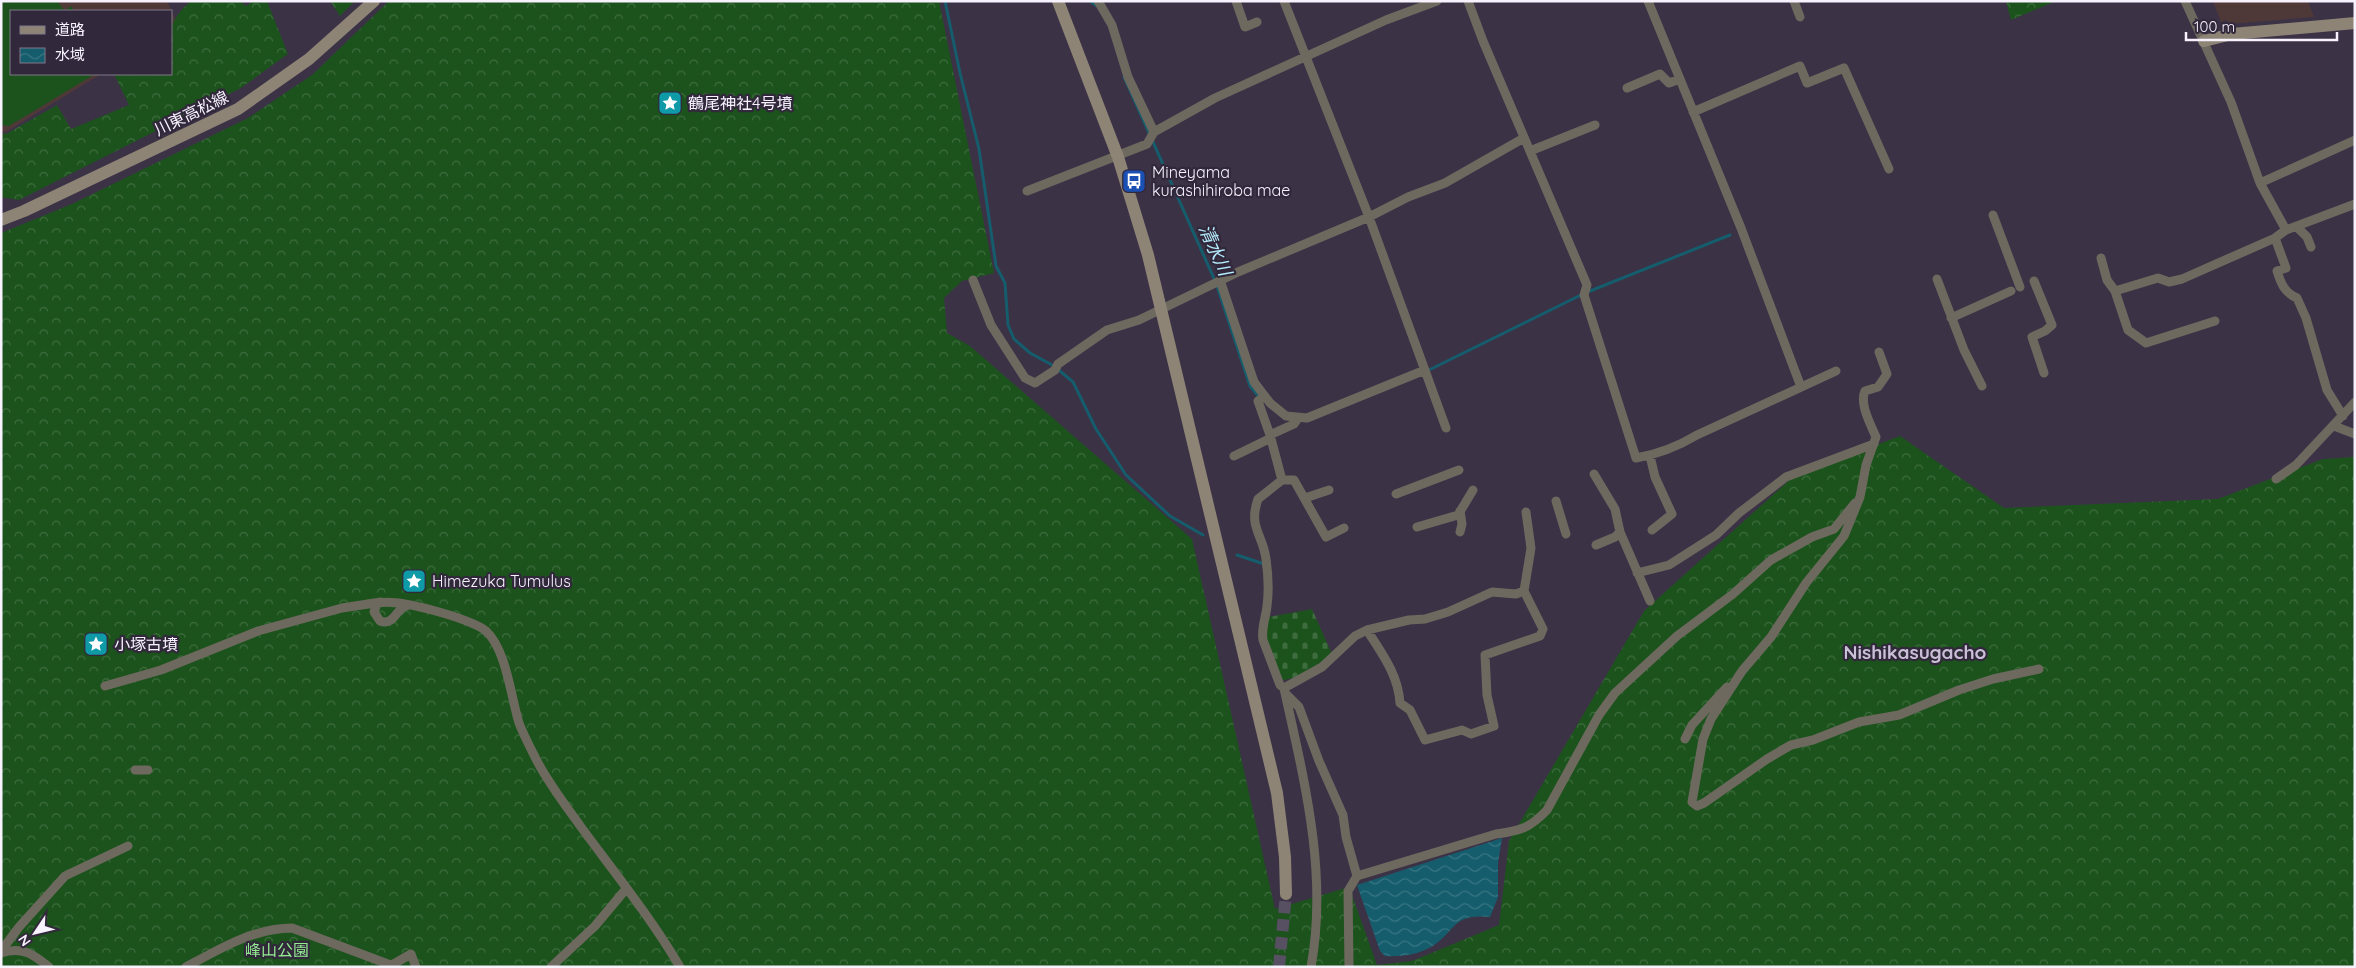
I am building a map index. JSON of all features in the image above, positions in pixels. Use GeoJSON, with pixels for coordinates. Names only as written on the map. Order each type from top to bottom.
{"type":"FeatureCollection","features":[{"type":"Feature","properties":{"kind":"street","name":"川東高松線"},"geometry":{"type":"LineString","coordinates":[[1,220],[24,212],[238,109],[309,59],[374,1]]}},
{"type":"Feature","properties":{"kind":"street"},"geometry":{"type":"LineString","coordinates":[[1058,1],[1118,157],[1162,309],[1277,793],[1285,857],[1286,894]]}},
{"type":"Feature","properties":{"kind":"street"},"geometry":{"type":"LineString","coordinates":[[1098,1],[1108,15],[1128,77],[1153,132]]}},
{"type":"Feature","properties":{"kind":"street"},"geometry":{"type":"LineString","coordinates":[[1236,1],[1245,27],[1257,22]]}},
{"type":"Feature","properties":{"kind":"street"},"geometry":{"type":"LineString","coordinates":[[1284,1],[1369,217],[1446,428]]}},
{"type":"Feature","properties":{"kind":"street"},"geometry":{"type":"LineString","coordinates":[[1027,191],[1118,157],[1147,144],[1153,132],[1215,98],[1305,55],[1324,49],[1386,20],[1436,1]]}},
{"type":"Feature","properties":{"kind":"street"},"geometry":{"type":"LineString","coordinates":[[1468,1],[1587,285],[1584,295],[1636,458],[1650,456],[1677,446],[1836,371]]}},
{"type":"Feature","properties":{"kind":"street"},"geometry":{"type":"LineString","coordinates":[[1648,1],[1741,228],[1801,387]]}},
{"type":"Feature","properties":{"kind":"street"},"geometry":{"type":"LineString","coordinates":[[1794,1],[1800,17]]}},
{"type":"Feature","properties":{"kind":"street"},"geometry":{"type":"LineString","coordinates":[[2185,1],[2231,102],[2260,183],[2286,230]]}},
{"type":"Feature","properties":{"kind":"street"},"geometry":{"type":"LineString","coordinates":[[2204,41],[2232,34],[2353,23]]}},
{"type":"Feature","properties":{"kind":"street"},"geometry":{"type":"LineString","coordinates":[[1693,112],[1800,66],[1807,83],[1844,68],[1889,169]]}},
{"type":"Feature","properties":{"kind":"street"},"geometry":{"type":"LineString","coordinates":[[1627,88],[1660,74],[1669,83],[1680,79]]}},
{"type":"Feature","properties":{"kind":"street"},"geometry":{"type":"LineString","coordinates":[[1530,151],[1595,125]]}},
{"type":"Feature","properties":{"kind":"street"},"geometry":{"type":"LineString","coordinates":[[973,280],[990,325],[1025,378],[1035,383],[1054,370],[1058,364],[1107,330],[1130,324],[1220,280],[1369,217],[1408,197],[1445,183],[1524,138]]}},
{"type":"Feature","properties":{"kind":"street"},"geometry":{"type":"LineString","coordinates":[[2260,183],[2355,140]]}},
{"type":"Feature","properties":{"kind":"street"},"geometry":{"type":"LineString","coordinates":[[2115,291],[2158,278],[2169,282],[2182,279],[2275,238],[2286,230],[2355,204]]}},
{"type":"Feature","properties":{"kind":"street"},"geometry":{"type":"LineString","coordinates":[[1951,318],[2015,289],[2006,235],[1993,215]]}},
{"type":"Feature","properties":{"kind":"street"},"geometry":{"type":"LineString","coordinates":[[2297,227],[2307,237],[2311,247]]}},
{"type":"Feature","properties":{"kind":"street"},"geometry":{"type":"LineString","coordinates":[[2275,238],[2286,268],[2277,271],[2280,281],[2288,294],[2297,298],[2306,318],[2327,390],[2343,416]]}},
{"type":"Feature","properties":{"kind":"street"},"geometry":{"type":"LineString","coordinates":[[2100,258],[2107,280],[2115,291],[2128,330],[2146,343],[2215,321]]}},
{"type":"Feature","properties":{"kind":"street"},"geometry":{"type":"LineString","coordinates":[[1937,279],[1951,318],[1982,386]]}},
{"type":"Feature","properties":{"kind":"street"},"geometry":{"type":"LineString","coordinates":[[1220,280],[1261,399],[1282,480]]}},
{"type":"Feature","properties":{"kind":"street"},"geometry":{"type":"LineString","coordinates":[[2034,281],[2052,325],[2045,331],[2032,337],[2044,373]]}},
{"type":"Feature","properties":{"kind":"street"},"geometry":{"type":"LineString","coordinates":[[1686,739],[1692,724],[1741,673],[1771,637],[1806,583],[1844,536],[1860,497],[1866,465],[1876,437],[1868,417],[1863,396],[1865,391],[1878,386],[1887,374],[1879,352]]}},
{"type":"Feature","properties":{"kind":"street"},"geometry":{"type":"LineString","coordinates":[[1234,456],[1271,437],[1296,421],[1425,370]]}},
{"type":"Feature","properties":{"kind":"street"},"geometry":{"type":"LineString","coordinates":[[1261,399],[1278,412],[1296,421]]}},
{"type":"Feature","properties":{"kind":"street"},"geometry":{"type":"LineString","coordinates":[[2276,479],[2296,465],[2355,402]]}},
{"type":"Feature","properties":{"kind":"street"},"geometry":{"type":"LineString","coordinates":[[2334,426],[2355,434]]}},
{"type":"Feature","properties":{"kind":"street"},"geometry":{"type":"LineString","coordinates":[[1637,573],[1669,565],[1716,535],[1739,513],[1786,477],[1874,444]]}},
{"type":"Feature","properties":{"kind":"street"},"geometry":{"type":"LineString","coordinates":[[1650,456],[1655,477],[1672,514],[1652,530]]}},
{"type":"Feature","properties":{"kind":"street"},"geometry":{"type":"LineString","coordinates":[[1396,494],[1459,470]]}},
{"type":"Feature","properties":{"kind":"street"},"geometry":{"type":"LineString","coordinates":[[1594,474],[1615,509],[1620,532],[1650,601]]}},
{"type":"Feature","properties":{"kind":"street"},"geometry":{"type":"LineString","coordinates":[[1344,528],[1326,537],[1294,480],[1282,480],[1258,499],[1255,520],[1266,557],[1268,604],[1262,633],[1263,640],[1280,684],[1299,707],[1316,753],[1343,815],[1346,837],[1357,876]]}},
{"type":"Feature","properties":{"kind":"street"},"geometry":{"type":"LineString","coordinates":[[1304,498],[1329,490]]}},
{"type":"Feature","properties":{"kind":"street"},"geometry":{"type":"LineString","coordinates":[[1417,527],[1458,515],[1473,490]]}},
{"type":"Feature","properties":{"kind":"street"},"geometry":{"type":"LineString","coordinates":[[1349,967],[1348,891],[1357,876],[1496,834],[1519,831],[1535,823],[1547,810],[1598,715],[1615,693],[1677,636],[1733,594],[1771,560],[1812,537],[1834,529],[1860,497]]}},
{"type":"Feature","properties":{"kind":"street"},"geometry":{"type":"LineString","coordinates":[[1556,501],[1566,534]]}},
{"type":"Feature","properties":{"kind":"street"},"geometry":{"type":"LineString","coordinates":[[1460,511],[1462,524],[1460,532]]}},
{"type":"Feature","properties":{"kind":"street"},"geometry":{"type":"LineString","coordinates":[[1367,630],[1388,664],[1399,687],[1400,703],[1410,710],[1424,740],[1462,730],[1470,734],[1494,726],[1488,695],[1486,655],[1540,636],[1543,629],[1524,592],[1531,548],[1526,512]]}},
{"type":"Feature","properties":{"kind":"street"},"geometry":{"type":"LineString","coordinates":[[1596,545],[1615,537],[1620,532]]}},
{"type":"Feature","properties":{"kind":"street"},"geometry":{"type":"LineString","coordinates":[[1284,691],[1322,667],[1355,636],[1367,630],[1409,620],[1425,619],[1448,612],[1492,592],[1516,594],[1524,592]]}},
{"type":"Feature","properties":{"kind":"street"},"geometry":{"type":"LineString","coordinates":[[381,602],[377,604],[374,612],[380,621],[386,623],[406,606]]}},
{"type":"Feature","properties":{"kind":"street"},"geometry":{"type":"LineString","coordinates":[[105,686],[161,670],[258,631],[342,608],[381,602],[439,612],[469,621],[486,631],[498,648],[520,724],[537,762],[569,810],[665,942],[680,967]]}},
{"type":"Feature","properties":{"kind":"street"},"geometry":{"type":"LineString","coordinates":[[1741,673],[1711,719],[1703,739],[1692,802],[1697,806],[1791,745],[1813,740],[1858,722],[1899,715],[1950,693],[1985,682],[2039,669]]}},
{"type":"Feature","properties":{"kind":"street"},"geometry":{"type":"LineString","coordinates":[[1284,691],[1316,855],[1318,909],[1311,967]]}},
{"type":"Feature","properties":{"kind":"street"},"geometry":{"type":"LineString","coordinates":[[135,770],[148,770]]}},
{"type":"Feature","properties":{"kind":"street"},"geometry":{"type":"LineString","coordinates":[[1,952],[19,927],[65,876],[128,846]]}},
{"type":"Feature","properties":{"kind":"street"},"geometry":{"type":"LineString","coordinates":[[550,967],[595,926],[626,889]]}},
{"type":"Feature","properties":{"kind":"street"},"geometry":{"type":"LineString","coordinates":[[186,967],[243,938],[274,929],[286,928],[292,928],[394,966],[411,954],[416,967]]}},
{"type":"Feature","properties":{"kind":"street"},"geometry":{"type":"LineString","coordinates":[[1,952],[12,949],[24,949],[49,967]]}},
{"type":"Feature","properties":{"kind":"shaded area"},"geometry":{"type":"Polygon","coordinates":[[[1,1],[167,1],[171,10],[10,10],[10,75],[99,75],[6,132],[1,131],[1,1]]]}},
{"type":"Feature","properties":{"kind":"shaded area"},"geometry":{"type":"Polygon","coordinates":[[[2213,1],[2308,1],[2314,17],[2229,24],[2227,20],[2221,22],[2213,1]]]}},
{"type":"Feature","properties":{"kind":"shaded area"},"geometry":{"type":"Polygon","coordinates":[[[172,12],[182,33],[172,40],[172,12]]]}},
{"type":"Feature","properties":{"kind":"green space"},"geometry":{"type":"Polygon","coordinates":[[[1,1],[57,1],[64,10],[10,10],[10,75],[93,75],[9,126],[1,125],[1,1]]]}},
{"type":"Feature","properties":{"kind":"green space"},"geometry":{"type":"Polygon","coordinates":[[[191,1],[240,1],[246,6],[253,1],[267,1],[288,54],[241,88],[19,200],[1,197],[1,133],[6,134],[57,105],[71,129],[129,105],[114,75],[172,75],[172,26],[182,9],[191,1]]]}},
{"type":"Feature","properties":{"kind":"green space"},"geometry":{"type":"Polygon","coordinates":[[[330,1],[355,1],[340,16],[330,1]]]}},
{"type":"Feature","properties":{"kind":"green space","name":"峰山公園"},"geometry":{"type":"Polygon","coordinates":[[[389,1],[939,1],[994,273],[962,281],[944,298],[947,333],[970,346],[1192,539],[1275,909],[1349,887],[1377,965],[1412,961],[1499,925],[1509,841],[1644,611],[1794,476],[1900,436],[2004,508],[2218,499],[2323,459],[2355,457],[2355,967],[1,967],[1,233],[72,204],[248,118],[312,75],[389,1]]]}},
{"type":"Feature","properties":{"kind":"green space"},"geometry":{"type":"Polygon","coordinates":[[[2006,1],[2056,1],[2011,20],[2006,1]]]}},
{"type":"Feature","properties":{"kind":"green space"},"geometry":{"type":"Polygon","coordinates":[[[1312,609],[1332,654],[1302,674],[1282,680],[1265,635],[1268,617],[1312,609]]]}},
{"type":"Feature","properties":{"kind":"water"},"geometry":{"type":"Polygon","coordinates":[[[1502,838],[1498,863],[1498,897],[1490,917],[1468,918],[1461,921],[1439,941],[1420,952],[1408,955],[1385,956],[1380,951],[1357,885],[1502,838]]]}},
{"type":"Feature","properties":{"kind":"waterway"},"geometry":{"type":"LineString","coordinates":[[945,1],[960,73],[979,149],[996,266],[1005,283],[1008,325],[1014,339],[1030,353],[1054,366],[1073,382],[1096,429],[1126,475],[1170,516],[1203,535]]}},
{"type":"Feature","properties":{"kind":"waterway","name":"清水川"},"geometry":{"type":"LineString","coordinates":[[1090,1],[1097,6]]}},
{"type":"Feature","properties":{"kind":"waterway","name":"清水川"},"geometry":{"type":"LineString","coordinates":[[1124,77],[1216,283],[1250,386],[1259,397]]}},
{"type":"Feature","properties":{"kind":"waterway"},"geometry":{"type":"LineString","coordinates":[[1427,371],[1585,293],[1730,235]]}},
{"type":"Feature","properties":{"kind":"waterway"},"geometry":{"type":"LineString","coordinates":[[1237,555],[1264,564]]}},
{"type":"Feature","properties":{"kind":"tunnel"},"geometry":{"type":"LineString","coordinates":[[1279,967],[1286,894]]}},
{"type":"Feature","properties":{"kind":"place","name":"鶴尾神社4号墳"},"geometry":{"type":"Point","coordinates":[670,103]}},
{"type":"Feature","properties":{"kind":"place","name":"Mineyama kurashihiroba mae"},"geometry":{"type":"Point","coordinates":[1134,181]}},
{"type":"Feature","properties":{"kind":"place","name":"Himezuka Tumulus"},"geometry":{"type":"Point","coordinates":[414,581]}},
{"type":"Feature","properties":{"kind":"place","name":"小塚古墳"},"geometry":{"type":"Point","coordinates":[96,644]}},
{"type":"Feature","properties":{"kind":"district","name":"Nishikasugacho"},"geometry":{"type":"Point","coordinates":[1915,652]}}]}
